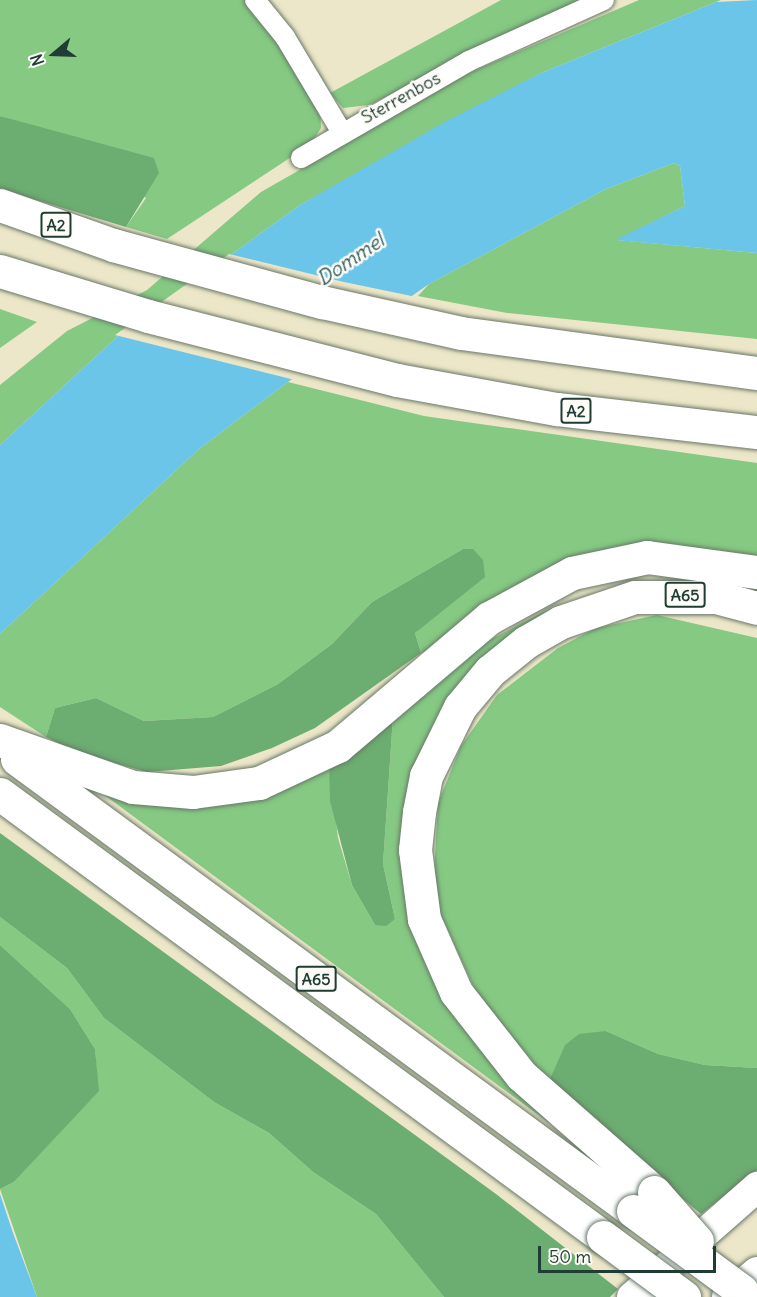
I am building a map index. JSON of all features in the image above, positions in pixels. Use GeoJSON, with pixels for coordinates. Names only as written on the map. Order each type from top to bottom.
{"type":"FeatureCollection","features":[{"type":"Feature","properties":{"kind":"highway","name":"A2"},"geometry":{"type":"LineString","coordinates":[[0,205],[113,245],[460,333],[757,373]]}},
{"type":"Feature","properties":{"kind":"highway","name":"A2"},"geometry":{"type":"LineString","coordinates":[[0,271],[54,289],[397,380],[557,409],[757,432]]}},
{"type":"Feature","properties":{"kind":"highway","name":"A65"},"geometry":{"type":"LineString","coordinates":[[0,740],[133,787],[193,792],[259,783],[338,746],[489,618],[572,573],[646,557],[757,572]]}},
{"type":"Feature","properties":{"kind":"highway","name":"A65"},"geometry":{"type":"LineString","coordinates":[[744,1289],[643,1202],[521,1075],[456,992],[424,919],[415,850],[426,776],[460,707],[490,671],[526,642],[561,622],[634,597],[716,597],[757,608]]}},
{"type":"Feature","properties":{"kind":"highway","name":"A65"},"geometry":{"type":"LineString","coordinates":[[0,747],[643,1202]]}},
{"type":"Feature","properties":{"kind":"highway","name":"A65"},"geometry":{"type":"LineString","coordinates":[[0,794],[684,1297]]}},
{"type":"Feature","properties":{"kind":"main road"},"geometry":{"type":"LineString","coordinates":[[632,1297],[757,1187]]}},
{"type":"Feature","properties":{"kind":"street","name":"Sterrenbos"},"geometry":{"type":"LineString","coordinates":[[255,0],[285,37],[341,131],[470,61],[604,0]]}},
{"type":"Feature","properties":{"kind":"street"},"geometry":{"type":"LineString","coordinates":[[301,158],[341,131]]}},
{"type":"Feature","properties":{"kind":"green space"},"geometry":{"type":"Polygon","coordinates":[[[0,0],[246,0],[282,40],[320,106],[321,128],[311,144],[167,239],[126,227],[146,198],[28,125],[0,116],[0,0]]]}},
{"type":"Feature","properties":{"kind":"green space"},"geometry":{"type":"Polygon","coordinates":[[[501,0],[579,0],[369,105],[343,108],[330,93],[501,0]]]}},
{"type":"Feature","properties":{"kind":"green space"},"geometry":{"type":"Polygon","coordinates":[[[639,0],[721,0],[541,73],[300,205],[118,336],[0,445],[0,385],[67,331],[147,290],[261,192],[471,72],[639,0]]]}},
{"type":"Feature","properties":{"kind":"green space"},"geometry":{"type":"Polygon","coordinates":[[[0,116],[154,158],[159,173],[126,227],[0,189],[0,116]]]}},
{"type":"Feature","properties":{"kind":"green space"},"geometry":{"type":"Polygon","coordinates":[[[674,163],[680,166],[685,206],[617,240],[757,253],[757,339],[507,313],[418,296],[429,284],[606,189],[674,163]]]}},
{"type":"Feature","properties":{"kind":"green space"},"geometry":{"type":"Polygon","coordinates":[[[0,309],[37,322],[0,348],[0,309]]]}},
{"type":"Feature","properties":{"kind":"green space"},"geometry":{"type":"Polygon","coordinates":[[[288,382],[424,416],[757,463],[757,560],[661,549],[421,653],[415,633],[428,621],[463,549],[372,602],[332,644],[278,684],[213,717],[144,721],[96,698],[55,708],[46,737],[0,707],[0,634],[199,449],[288,382]]]}},
{"type":"Feature","properties":{"kind":"green space"},"geometry":{"type":"Polygon","coordinates":[[[463,549],[473,549],[483,560],[485,577],[415,633],[421,653],[315,728],[272,748],[221,766],[147,772],[78,753],[46,737],[55,708],[96,698],[144,721],[213,717],[278,684],[332,644],[372,602],[463,549]]]}},
{"type":"Feature","properties":{"kind":"green space"},"geometry":{"type":"Polygon","coordinates":[[[547,610],[449,703],[408,889],[552,1117],[548,1122],[103,794],[329,761],[338,838],[352,885],[375,925],[395,919],[383,864],[393,717],[484,643],[547,610]]]}},
{"type":"Feature","properties":{"kind":"green space"},"geometry":{"type":"Polygon","coordinates":[[[657,615],[757,638],[757,1068],[705,1065],[658,1054],[606,1031],[547,1086],[476,992],[440,913],[434,874],[438,803],[461,746],[497,695],[558,648],[596,628],[657,615]]]}},
{"type":"Feature","properties":{"kind":"green space"},"geometry":{"type":"Polygon","coordinates":[[[393,717],[383,864],[395,919],[386,926],[375,925],[352,885],[330,801],[329,761],[393,717]]]}},
{"type":"Feature","properties":{"kind":"green space"},"geometry":{"type":"Polygon","coordinates":[[[0,833],[496,1194],[618,1289],[610,1297],[444,1297],[376,1214],[313,1172],[269,1133],[214,1102],[104,1018],[67,968],[0,917],[0,833]]]}},
{"type":"Feature","properties":{"kind":"green space"},"geometry":{"type":"Polygon","coordinates":[[[0,917],[67,968],[104,1018],[214,1102],[269,1133],[313,1172],[376,1214],[444,1297],[37,1297],[0,1189],[14,1182],[98,1091],[95,1049],[70,1009],[0,945],[0,917]]]}},
{"type":"Feature","properties":{"kind":"green space"},"geometry":{"type":"Polygon","coordinates":[[[0,945],[70,1009],[95,1049],[99,1091],[14,1182],[0,1189],[0,945]]]}},
{"type":"Feature","properties":{"kind":"green space"},"geometry":{"type":"Polygon","coordinates":[[[606,1031],[658,1054],[705,1065],[757,1068],[757,1170],[701,1214],[547,1086],[565,1045],[579,1034],[606,1031]]]}},
{"type":"Feature","properties":{"kind":"water","name":"Dommel"},"geometry":{"type":"Polygon","coordinates":[[[757,0],[757,253],[615,240],[685,206],[680,166],[674,163],[606,189],[429,284],[288,382],[199,449],[0,634],[0,445],[118,336],[300,205],[443,123],[541,73],[716,2],[757,0]]]}},
{"type":"Feature","properties":{"kind":"water"},"geometry":{"type":"Polygon","coordinates":[[[0,1194],[13,1233],[37,1297],[0,1297],[0,1194]]]}},
{"type":"Feature","properties":{"kind":"pier"},"geometry":{"type":"Polygon","coordinates":[[[229,254],[421,298],[295,380],[115,335],[229,254]]]}}]}
